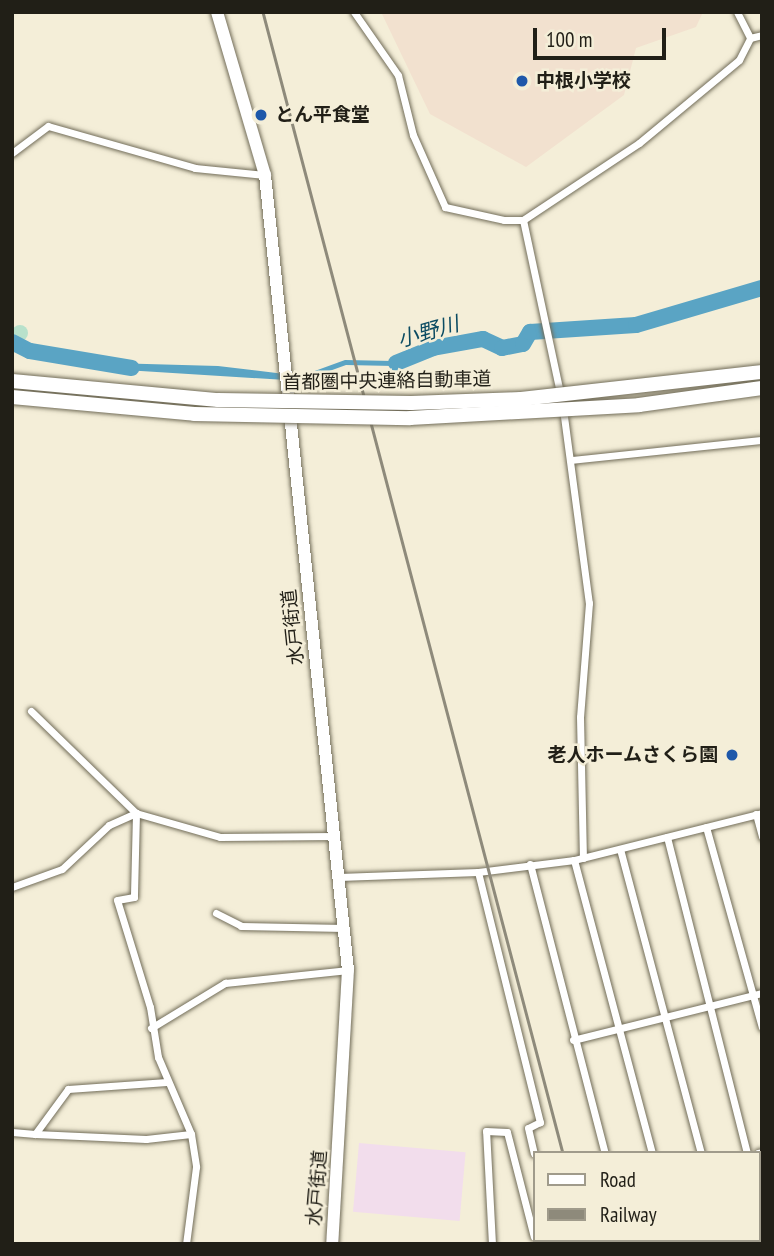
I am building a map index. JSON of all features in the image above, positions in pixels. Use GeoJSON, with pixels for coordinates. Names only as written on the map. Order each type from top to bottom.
{"type":"FeatureCollection","features":[{"type":"Feature","properties":{"kind":"highway","name":"水戸街道"},"geometry":{"type":"LineString","coordinates":[[217,12],[265,176],[348,970],[332,1244]]}},
{"type":"Feature","properties":{"kind":"highway","name":"首都圏中央連絡自動車道"},"geometry":{"type":"LineString","coordinates":[[12,381],[178,398],[411,402],[521,399],[762,372]]}},
{"type":"Feature","properties":{"kind":"highway","name":"首都圏中央連絡自動車道"},"geometry":{"type":"LineString","coordinates":[[12,397],[194,414],[410,418],[639,405],[762,388]]}},
{"type":"Feature","properties":{"kind":"street"},"geometry":{"type":"LineString","coordinates":[[354,12],[398,75],[413,135],[445,207],[523,220],[683,110],[739,60],[750,38],[762,35]]}},
{"type":"Feature","properties":{"kind":"street"},"geometry":{"type":"LineString","coordinates":[[737,12],[750,38]]}},
{"type":"Feature","properties":{"kind":"street"},"geometry":{"type":"LineString","coordinates":[[12,153],[48,126],[195,168],[265,176]]}},
{"type":"Feature","properties":{"kind":"street"},"geometry":{"type":"LineString","coordinates":[[523,220],[549,318],[589,603],[580,717],[579,859],[651,1151]]}},
{"type":"Feature","properties":{"kind":"street"},"geometry":{"type":"LineString","coordinates":[[571,460],[762,440]]}},
{"type":"Feature","properties":{"kind":"street"},"geometry":{"type":"LineString","coordinates":[[31,710],[136,813],[220,837],[335,836]]}},
{"type":"Feature","properties":{"kind":"street"},"geometry":{"type":"LineString","coordinates":[[12,887],[62,869],[109,825],[136,813]]}},
{"type":"Feature","properties":{"kind":"street"},"geometry":{"type":"LineString","coordinates":[[136,813],[134,897],[117,900],[167,1082],[191,1134],[196,1167],[186,1244]]}},
{"type":"Feature","properties":{"kind":"street"},"geometry":{"type":"LineString","coordinates":[[339,877],[478,873],[579,859],[759,813],[762,837]]}},
{"type":"Feature","properties":{"kind":"street"},"geometry":{"type":"LineString","coordinates":[[706,827],[758,994],[762,1027]]}},
{"type":"Feature","properties":{"kind":"street"},"geometry":{"type":"LineString","coordinates":[[667,837],[746,1151]]}},
{"type":"Feature","properties":{"kind":"street"},"geometry":{"type":"LineString","coordinates":[[620,849],[700,1151]]}},
{"type":"Feature","properties":{"kind":"street"},"geometry":{"type":"LineString","coordinates":[[530,864],[573,1040],[604,1151]]}},
{"type":"Feature","properties":{"kind":"street"},"geometry":{"type":"LineString","coordinates":[[478,873],[540,1122],[528,1128],[534,1151]]}},
{"type":"Feature","properties":{"kind":"street"},"geometry":{"type":"LineString","coordinates":[[216,913],[241,926],[344,928]]}},
{"type":"Feature","properties":{"kind":"street"},"geometry":{"type":"LineString","coordinates":[[152,1028],[225,983],[348,970]]}},
{"type":"Feature","properties":{"kind":"street"},"geometry":{"type":"LineString","coordinates":[[573,1040],[758,994]]}},
{"type":"Feature","properties":{"kind":"street"},"geometry":{"type":"LineString","coordinates":[[35,1134],[68,1089],[167,1082]]}},
{"type":"Feature","properties":{"kind":"street"},"geometry":{"type":"LineString","coordinates":[[492,1244],[486,1131],[507,1132],[532,1228]]}},
{"type":"Feature","properties":{"kind":"street"},"geometry":{"type":"LineString","coordinates":[[12,1132],[146,1139],[191,1134]]}},
{"type":"Feature","properties":{"kind":"shaded area","name":"中根小学校"},"geometry":{"type":"Polygon","coordinates":[[[381,12],[703,12],[696,27],[636,48],[624,95],[526,167],[430,114],[381,12]]]}},
{"type":"Feature","properties":{"kind":"shaded area"},"geometry":{"type":"Polygon","coordinates":[[[359,1143],[466,1152],[460,1221],[353,1212],[359,1143]]]}},
{"type":"Feature","properties":{"kind":"green space"},"geometry":{"type":"Polygon","coordinates":[[[17,325],[23,325],[28,333],[26,339],[17,341],[12,336],[12,330],[17,325]]]}},
{"type":"Feature","properties":{"kind":"water"},"geometry":{"type":"Polygon","coordinates":[[[414,353],[394,366],[346,365],[302,381],[109,369],[111,363],[218,366],[301,376],[345,360],[393,361],[414,353]]]}},
{"type":"Feature","properties":{"kind":"waterway","name":"小野川"},"geometry":{"type":"LineString","coordinates":[[396,363],[433,348],[483,339],[502,348],[523,344],[530,332],[636,325],[762,288]]}},
{"type":"Feature","properties":{"kind":"waterway","name":"小野川"},"geometry":{"type":"LineString","coordinates":[[12,342],[30,351],[132,368]]}},
{"type":"Feature","properties":{"kind":"railway"},"geometry":{"type":"LineString","coordinates":[[263,12],[562,1151]]}},
{"type":"Feature","properties":{"kind":"place","name":"中根小学校"},"geometry":{"type":"Point","coordinates":[522,81]}},
{"type":"Feature","properties":{"kind":"place","name":"とん平食堂"},"geometry":{"type":"Point","coordinates":[261,115]}},
{"type":"Feature","properties":{"kind":"place","name":"老人ホームさくら園"},"geometry":{"type":"Point","coordinates":[732,755]}}]}
